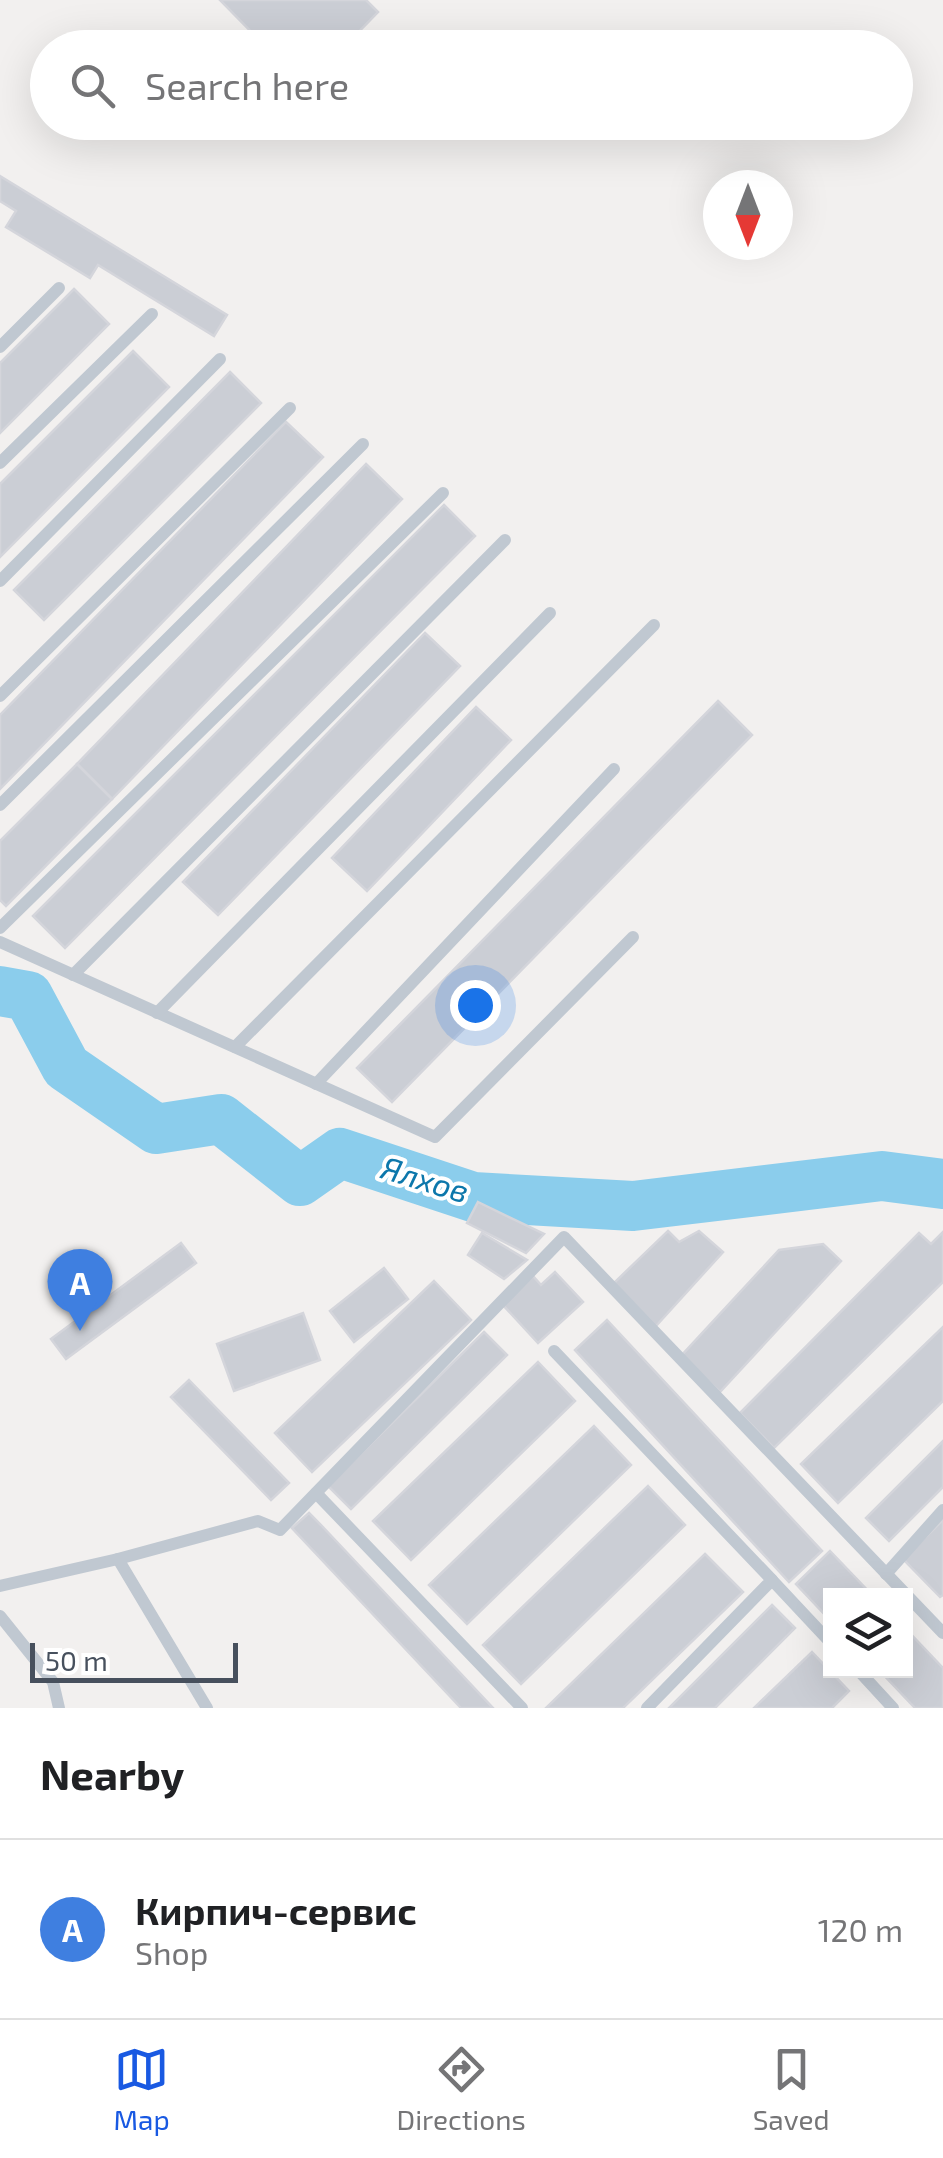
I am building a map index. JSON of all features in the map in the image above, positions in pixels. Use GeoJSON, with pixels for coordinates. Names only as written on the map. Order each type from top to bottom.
{"type":"FeatureCollection","features":[{"type":"Feature","properties":{"kind":"lane"},"geometry":{"type":"LineString","coordinates":[[0,347],[59,288]]}},
{"type":"Feature","properties":{"kind":"lane"},"geometry":{"type":"LineString","coordinates":[[0,463],[152,314]]}},
{"type":"Feature","properties":{"kind":"lane"},"geometry":{"type":"LineString","coordinates":[[0,581],[220,358]]}},
{"type":"Feature","properties":{"kind":"lane"},"geometry":{"type":"LineString","coordinates":[[0,696],[290,408]]}},
{"type":"Feature","properties":{"kind":"lane"},"geometry":{"type":"LineString","coordinates":[[0,805],[364,444]]}},
{"type":"Feature","properties":{"kind":"lane"},"geometry":{"type":"LineString","coordinates":[[0,928],[442,493]]}},
{"type":"Feature","properties":{"kind":"lane"},"geometry":{"type":"LineString","coordinates":[[73,975],[504,540]]}},
{"type":"Feature","properties":{"kind":"lane"},"geometry":{"type":"LineString","coordinates":[[157,1012],[550,612]]}},
{"type":"Feature","properties":{"kind":"lane"},"geometry":{"type":"LineString","coordinates":[[235,1047],[654,624]]}},
{"type":"Feature","properties":{"kind":"lane"},"geometry":{"type":"LineString","coordinates":[[316,1084],[614,769]]}},
{"type":"Feature","properties":{"kind":"lane"},"geometry":{"type":"LineString","coordinates":[[0,942],[435,1136],[633,937]]}},
{"type":"Feature","properties":{"kind":"lane"},"geometry":{"type":"LineString","coordinates":[[0,1586],[258,1521],[280,1530],[564,1237],[943,1634]]}},
{"type":"Feature","properties":{"kind":"lane"},"geometry":{"type":"LineString","coordinates":[[554,1351],[823,1635]]}},
{"type":"Feature","properties":{"kind":"lane"},"geometry":{"type":"LineString","coordinates":[[316,1493],[522,1708]]}},
{"type":"Feature","properties":{"kind":"lane"},"geometry":{"type":"LineString","coordinates":[[886,1574],[943,1510]]}},
{"type":"Feature","properties":{"kind":"lane"},"geometry":{"type":"LineString","coordinates":[[118,1559],[207,1708]]}},
{"type":"Feature","properties":{"kind":"lane"},"geometry":{"type":"LineString","coordinates":[[647,1708],[772,1580]]}},
{"type":"Feature","properties":{"kind":"lane"},"geometry":{"type":"LineString","coordinates":[[0,1616],[53,1682],[59,1708]]}},
{"type":"Feature","properties":{"kind":"lane"},"geometry":{"type":"LineString","coordinates":[[865,1678],[893,1708]]}},
{"type":"Feature","properties":{"kind":"building"},"geometry":{"type":"Polygon","coordinates":[[[220,0],[366,0],[378,12],[360,30],[249,30],[220,0]]]}},
{"type":"Feature","properties":{"kind":"building"},"geometry":{"type":"Polygon","coordinates":[[[0,176],[227,315],[214,336],[98,265],[90,278],[6,227],[16,211],[0,201],[0,176]]]}},
{"type":"Feature","properties":{"kind":"building"},"geometry":{"type":"Polygon","coordinates":[[[74,289],[109,324],[0,433],[0,363],[74,289]]]}},
{"type":"Feature","properties":{"kind":"building"},"geometry":{"type":"Polygon","coordinates":[[[133,351],[169,387],[0,557],[0,484],[133,351]]]}},
{"type":"Feature","properties":{"kind":"building"},"geometry":{"type":"Polygon","coordinates":[[[230,372],[261,403],[44,620],[14,590],[230,372]]]}},
{"type":"Feature","properties":{"kind":"building"},"geometry":{"type":"Polygon","coordinates":[[[286,422],[323,457],[0,789],[0,715],[286,422]]]}},
{"type":"Feature","properties":{"kind":"building"},"geometry":{"type":"Polygon","coordinates":[[[366,464],[402,499],[112,799],[77,764],[366,464]]]}},
{"type":"Feature","properties":{"kind":"building"},"geometry":{"type":"Polygon","coordinates":[[[444,505],[475,536],[65,948],[33,916],[444,505]]]}},
{"type":"Feature","properties":{"kind":"building"},"geometry":{"type":"Polygon","coordinates":[[[425,633],[460,666],[218,915],[183,882],[425,633]]]}},
{"type":"Feature","properties":{"kind":"building"},"geometry":{"type":"Polygon","coordinates":[[[718,701],[752,735],[392,1102],[357,1068],[718,701]]]}},
{"type":"Feature","properties":{"kind":"building"},"geometry":{"type":"Polygon","coordinates":[[[476,707],[511,740],[367,891],[332,858],[476,707]]]}},
{"type":"Feature","properties":{"kind":"building"},"geometry":{"type":"Polygon","coordinates":[[[77,764],[112,799],[6,906],[0,900],[0,841],[77,764]]]}},
{"type":"Feature","properties":{"kind":"building"},"geometry":{"type":"Polygon","coordinates":[[[478,1202],[544,1234],[526,1253],[467,1223],[478,1202]]]}},
{"type":"Feature","properties":{"kind":"building"},"geometry":{"type":"Polygon","coordinates":[[[668,1231],[679,1242],[699,1231],[723,1252],[656,1326],[614,1283],[668,1231]]]}},
{"type":"Feature","properties":{"kind":"building"},"geometry":{"type":"Polygon","coordinates":[[[943,1232],[943,1282],[774,1448],[740,1413],[919,1233],[931,1244],[943,1232]]]}},
{"type":"Feature","properties":{"kind":"building"},"geometry":{"type":"Polygon","coordinates":[[[482,1233],[527,1260],[504,1279],[468,1255],[482,1233]]]}},
{"type":"Feature","properties":{"kind":"building"},"geometry":{"type":"Polygon","coordinates":[[[181,1243],[196,1263],[66,1359],[51,1339],[181,1243]]]}},
{"type":"Feature","properties":{"kind":"building"},"geometry":{"type":"Polygon","coordinates":[[[823,1244],[841,1261],[720,1392],[681,1356],[779,1250],[823,1244]]]}},
{"type":"Feature","properties":{"kind":"building"},"geometry":{"type":"Polygon","coordinates":[[[384,1268],[408,1299],[354,1342],[330,1311],[384,1268]]]}},
{"type":"Feature","properties":{"kind":"building"},"geometry":{"type":"Polygon","coordinates":[[[555,1272],[583,1302],[538,1343],[502,1304],[533,1276],[541,1285],[555,1272]]]}},
{"type":"Feature","properties":{"kind":"building"},"geometry":{"type":"Polygon","coordinates":[[[434,1281],[471,1320],[312,1472],[275,1433],[434,1281]]]}},
{"type":"Feature","properties":{"kind":"building"},"geometry":{"type":"Polygon","coordinates":[[[303,1313],[320,1360],[234,1391],[217,1344],[303,1313]]]}},
{"type":"Feature","properties":{"kind":"building"},"geometry":{"type":"Polygon","coordinates":[[[607,1320],[822,1551],[789,1582],[575,1350],[607,1320]]]}},
{"type":"Feature","properties":{"kind":"building"},"geometry":{"type":"Polygon","coordinates":[[[943,1327],[943,1401],[838,1503],[801,1464],[943,1327]]]}},
{"type":"Feature","properties":{"kind":"building"},"geometry":{"type":"Polygon","coordinates":[[[484,1332],[507,1355],[351,1509],[328,1486],[484,1332]]]}},
{"type":"Feature","properties":{"kind":"building"},"geometry":{"type":"Polygon","coordinates":[[[538,1362],[575,1401],[411,1560],[373,1521],[538,1362]]]}},
{"type":"Feature","properties":{"kind":"building"},"geometry":{"type":"Polygon","coordinates":[[[189,1380],[289,1483],[271,1500],[171,1397],[189,1380]]]}},
{"type":"Feature","properties":{"kind":"building"},"geometry":{"type":"Polygon","coordinates":[[[594,1426],[631,1465],[467,1624],[429,1585],[594,1426]]]}},
{"type":"Feature","properties":{"kind":"building"},"geometry":{"type":"Polygon","coordinates":[[[943,1441],[943,1487],[889,1541],[866,1518],[943,1441]]]}},
{"type":"Feature","properties":{"kind":"building"},"geometry":{"type":"Polygon","coordinates":[[[648,1486],[685,1525],[521,1684],[483,1645],[648,1486]]]}},
{"type":"Feature","properties":{"kind":"building"},"geometry":{"type":"Polygon","coordinates":[[[309,1513],[493,1708],[461,1708],[292,1528],[309,1513]]]}},
{"type":"Feature","properties":{"kind":"building"},"geometry":{"type":"Polygon","coordinates":[[[943,1520],[943,1595],[940,1597],[903,1559],[943,1520]]]}},
{"type":"Feature","properties":{"kind":"building"},"geometry":{"type":"Polygon","coordinates":[[[830,1551],[865,1588],[823,1588],[823,1613],[796,1584],[830,1551]]]}},
{"type":"Feature","properties":{"kind":"building"},"geometry":{"type":"Polygon","coordinates":[[[705,1554],[743,1592],[623,1708],[546,1708],[705,1554]]]}},
{"type":"Feature","properties":{"kind":"building"},"geometry":{"type":"Polygon","coordinates":[[[772,1605],[795,1628],[715,1708],[669,1708],[772,1605]]]}},
{"type":"Feature","properties":{"kind":"building"},"geometry":{"type":"Polygon","coordinates":[[[913,1636],[943,1668],[943,1708],[915,1708],[887,1678],[913,1678],[913,1636]]]}},
{"type":"Feature","properties":{"kind":"building"},"geometry":{"type":"Polygon","coordinates":[[[812,1652],[823,1664],[823,1678],[837,1678],[849,1691],[832,1708],[754,1708],[812,1652]]]}},
{"type":"Feature","properties":{"kind":"waterway","name":"Ялхов"},"geometry":{"type":"LineString","coordinates":[[0,991],[28,996],[66,1067],[156,1129],[221,1119],[300,1181],[340,1153],[473,1197],[633,1206],[882,1176],[943,1184]]}},
{"type":"Feature","properties":{"kind":"place","name":"Кирпич-сервис"},"geometry":{"type":"Point","coordinates":[80,1331]}}]}
